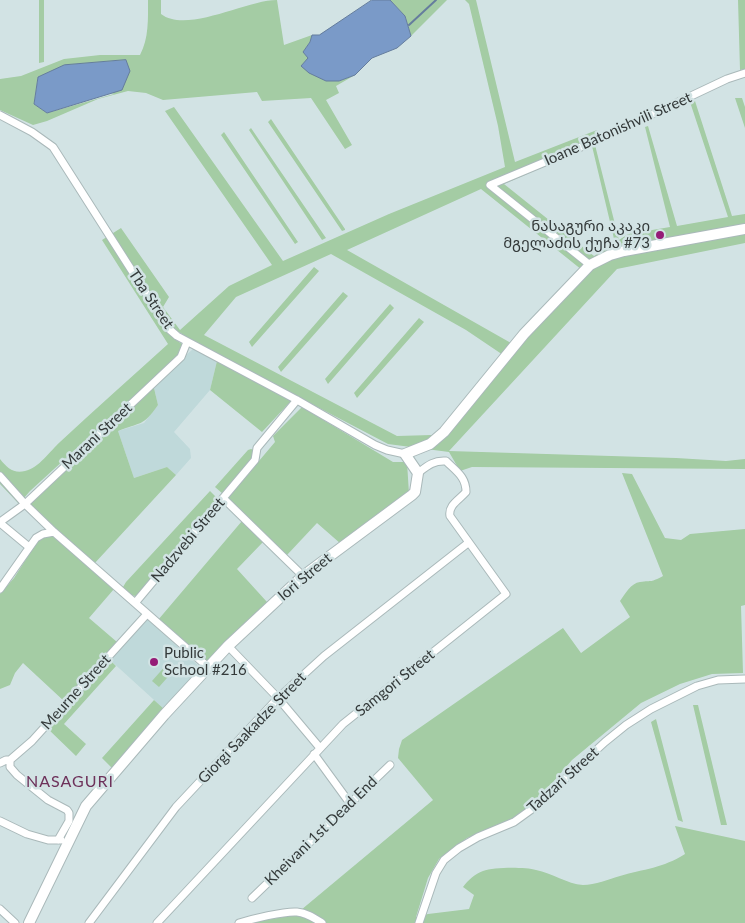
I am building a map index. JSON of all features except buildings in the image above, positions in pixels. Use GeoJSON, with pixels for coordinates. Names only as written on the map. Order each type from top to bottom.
{"type":"FeatureCollection","features":[{"type":"Feature","properties":{"kind":"street","name":"Ioane Batonishvili Street"},"geometry":{"type":"LineString","coordinates":[[590,265],[490,185],[600,139],[745,72]]}},
{"type":"Feature","properties":{"kind":"street","name":"Tba Street"},"geometry":{"type":"LineString","coordinates":[[0,116],[32,132],[53,148],[169,329],[187,342],[297,400],[375,445],[405,454]]}},
{"type":"Feature","properties":{"kind":"street"},"geometry":{"type":"LineString","coordinates":[[418,473],[405,454],[430,444],[444,432],[524,334],[590,265],[610,255],[624,251],[745,229]]}},
{"type":"Feature","properties":{"kind":"street","name":"Marani Street"},"geometry":{"type":"LineString","coordinates":[[0,523],[25,504],[181,357],[187,342]]}},
{"type":"Feature","properties":{"kind":"street","name":"Nadzvebi Street"},"geometry":{"type":"LineString","coordinates":[[135,603],[255,460],[257,448],[297,400]]}},
{"type":"Feature","properties":{"kind":"street","name":"Samgori Street"},"geometry":{"type":"LineString","coordinates":[[157,923],[343,724],[506,594],[450,516],[449,511],[452,505],[466,492],[466,484],[446,461],[430,464],[418,473]]}},
{"type":"Feature","properties":{"kind":"street","name":"Iori Street"},"geometry":{"type":"LineString","coordinates":[[29,923],[63,841],[86,806],[228,646],[303,576],[409,498],[415,492],[418,473]]}},
{"type":"Feature","properties":{"kind":"street"},"geometry":{"type":"LineString","coordinates":[[0,476],[54,532],[208,667]]}},
{"type":"Feature","properties":{"kind":"street"},"geometry":{"type":"LineString","coordinates":[[223,498],[303,576]]}},
{"type":"Feature","properties":{"kind":"street"},"geometry":{"type":"LineString","coordinates":[[0,523],[28,548]]}},
{"type":"Feature","properties":{"kind":"street"},"geometry":{"type":"LineString","coordinates":[[0,589],[36,538],[43,534],[54,532]]}},
{"type":"Feature","properties":{"kind":"street","name":"Giorgi Saakadze Street"},"geometry":{"type":"LineString","coordinates":[[89,923],[176,808],[278,698],[324,656],[468,543]]}},
{"type":"Feature","properties":{"kind":"street","name":"Meurne Street"},"geometry":{"type":"LineString","coordinates":[[0,763],[10,760],[32,741],[147,614]]}},
{"type":"Feature","properties":{"kind":"street"},"geometry":{"type":"LineString","coordinates":[[228,646],[278,698],[320,748]]}},
{"type":"Feature","properties":{"kind":"street","name":"Tadzari Street"},"geometry":{"type":"LineString","coordinates":[[419,923],[436,874],[444,860],[459,848],[478,837],[514,822],[532,809],[604,742],[651,709],[697,686],[718,680],[745,679]]}},
{"type":"Feature","properties":{"kind":"street"},"geometry":{"type":"LineString","coordinates":[[314,754],[349,802]]}},
{"type":"Feature","properties":{"kind":"street"},"geometry":{"type":"LineString","coordinates":[[0,821],[27,834],[48,840],[63,841],[69,822],[67,810],[48,800],[17,775],[10,767],[10,760]]}},
{"type":"Feature","properties":{"kind":"street","name":"Kheivani 1st Dead End"},"geometry":{"type":"LineString","coordinates":[[252,898],[349,802],[390,765]]}},
{"type":"Feature","properties":{"kind":"street"},"geometry":{"type":"LineString","coordinates":[[0,910],[15,923]]}},
{"type":"Feature","properties":{"kind":"street"},"geometry":{"type":"LineString","coordinates":[[239,923],[289,912],[311,915],[322,923]]}},
{"type":"Feature","properties":{"kind":"shaded area"},"geometry":{"type":"Polygon","coordinates":[[[193,349],[217,361],[210,390],[174,432],[190,449],[191,458],[176,475],[167,467],[134,478],[118,431],[144,423],[158,405],[153,384],[193,349]]]}},
{"type":"Feature","properties":{"kind":"shaded area","name":"Public School #216"},"geometry":{"type":"Polygon","coordinates":[[[146,618],[201,668],[164,709],[109,659],[146,618]]]}},
{"type":"Feature","properties":{"kind":"green space"},"geometry":{"type":"Polygon","coordinates":[[[39,0],[44,0],[44,62],[39,63],[39,0]]]}},
{"type":"Feature","properties":{"kind":"green space"},"geometry":{"type":"Polygon","coordinates":[[[148,0],[161,0],[161,14],[172,19],[186,20],[201,18],[264,1],[277,0],[284,45],[312,35],[310,42],[303,52],[309,58],[301,66],[339,81],[355,75],[336,86],[339,93],[326,100],[352,145],[345,149],[311,98],[262,101],[257,92],[163,100],[146,93],[128,91],[98,99],[33,125],[0,110],[0,79],[21,76],[64,59],[100,55],[140,55],[146,35],[148,0]],[[46,74],[38,77],[34,104],[47,113],[114,94],[46,74]]]}},
{"type":"Feature","properties":{"kind":"green space"},"geometry":{"type":"Polygon","coordinates":[[[390,0],[447,0],[411,36],[405,16],[390,0]]]}},
{"type":"Feature","properties":{"kind":"green space"},"geometry":{"type":"Polygon","coordinates":[[[465,0],[476,0],[515,162],[597,130],[606,140],[595,145],[619,240],[628,234],[670,227],[645,127],[648,126],[677,226],[728,217],[690,102],[695,101],[732,216],[745,214],[745,243],[617,269],[449,451],[726,461],[745,459],[745,469],[472,467],[460,471],[449,452],[388,444],[199,345],[179,332],[173,338],[182,344],[181,353],[30,491],[19,504],[0,484],[0,459],[8,468],[17,472],[25,471],[35,466],[168,344],[102,240],[121,228],[169,297],[163,307],[180,330],[229,286],[272,265],[165,111],[174,107],[283,261],[389,214],[505,167],[498,126],[469,4],[465,0]],[[592,146],[504,184],[594,256],[615,243],[592,146]],[[481,189],[347,250],[518,347],[582,270],[481,189]],[[331,254],[236,297],[204,335],[397,436],[432,435],[454,422],[509,359],[466,330],[331,254]]]}},
{"type":"Feature","properties":{"kind":"green space"},"geometry":{"type":"Polygon","coordinates":[[[738,0],[745,0],[745,69],[740,70],[738,0]]]}},
{"type":"Feature","properties":{"kind":"green space"},"geometry":{"type":"Polygon","coordinates":[[[735,98],[742,98],[745,107],[745,128],[735,98]]]}},
{"type":"Feature","properties":{"kind":"green space"},"geometry":{"type":"Polygon","coordinates":[[[271,119],[345,230],[342,231],[268,122],[271,119]]]}},
{"type":"Feature","properties":{"kind":"green space"},"geometry":{"type":"Polygon","coordinates":[[[251,128],[326,238],[322,240],[249,130],[251,128]]]}},
{"type":"Feature","properties":{"kind":"green space"},"geometry":{"type":"Polygon","coordinates":[[[224,132],[298,242],[295,244],[221,135],[224,132]]]}},
{"type":"Feature","properties":{"kind":"green space"},"geometry":{"type":"Polygon","coordinates":[[[314,267],[319,271],[252,347],[249,342],[314,267]]]}},
{"type":"Feature","properties":{"kind":"green space"},"geometry":{"type":"Polygon","coordinates":[[[343,292],[348,296],[281,372],[278,367],[343,292]]]}},
{"type":"Feature","properties":{"kind":"green space"},"geometry":{"type":"Polygon","coordinates":[[[390,304],[394,308],[328,384],[325,379],[390,304]]]}},
{"type":"Feature","properties":{"kind":"green space"},"geometry":{"type":"Polygon","coordinates":[[[419,318],[424,322],[357,398],[354,393],[419,318]]]}},
{"type":"Feature","properties":{"kind":"green space"},"geometry":{"type":"Polygon","coordinates":[[[217,361],[291,401],[262,432],[210,390],[217,361]]]}},
{"type":"Feature","properties":{"kind":"green space"},"geometry":{"type":"Polygon","coordinates":[[[153,384],[158,405],[153,412],[145,421],[118,431],[134,478],[167,467],[176,475],[94,564],[29,504],[153,384]]]}},
{"type":"Feature","properties":{"kind":"green space"},"geometry":{"type":"Polygon","coordinates":[[[302,407],[393,462],[407,462],[409,494],[341,544],[317,523],[287,555],[226,500],[275,442],[273,436],[302,407]]]}},
{"type":"Feature","properties":{"kind":"green space"},"geometry":{"type":"Polygon","coordinates":[[[251,449],[254,450],[253,459],[223,494],[215,487],[251,449]]]}},
{"type":"Feature","properties":{"kind":"green space"},"geometry":{"type":"Polygon","coordinates":[[[622,473],[632,474],[665,538],[681,540],[690,534],[745,529],[745,605],[741,606],[743,673],[712,674],[680,684],[641,703],[572,760],[521,814],[508,822],[467,838],[439,859],[428,878],[416,917],[469,909],[474,895],[463,887],[474,876],[488,870],[531,869],[542,871],[571,883],[588,885],[661,865],[685,854],[675,826],[745,841],[745,923],[249,923],[295,915],[433,800],[398,758],[402,740],[563,628],[581,653],[630,617],[620,601],[628,589],[634,584],[663,576],[622,473]]]}},
{"type":"Feature","properties":{"kind":"green space"},"geometry":{"type":"Polygon","coordinates":[[[210,491],[218,499],[136,596],[125,591],[123,587],[126,582],[210,491]]]}},
{"type":"Feature","properties":{"kind":"green space"},"geometry":{"type":"Polygon","coordinates":[[[242,521],[264,541],[237,569],[267,602],[228,640],[208,663],[158,620],[242,521]]]}},
{"type":"Feature","properties":{"kind":"green space"},"geometry":{"type":"Polygon","coordinates":[[[54,535],[114,589],[89,618],[117,642],[65,702],[23,663],[15,673],[10,685],[0,689],[0,594],[14,578],[37,542],[42,537],[54,535]]]}},
{"type":"Feature","properties":{"kind":"green space"},"geometry":{"type":"Polygon","coordinates":[[[109,659],[116,666],[64,724],[86,744],[76,756],[47,728],[109,659]]]}},
{"type":"Feature","properties":{"kind":"green space"},"geometry":{"type":"Polygon","coordinates":[[[167,664],[174,670],[159,687],[152,681],[167,664]]]}},
{"type":"Feature","properties":{"kind":"green space"},"geometry":{"type":"Polygon","coordinates":[[[154,700],[164,709],[112,768],[102,758],[154,700]]]}},
{"type":"Feature","properties":{"kind":"green space"},"geometry":{"type":"Polygon","coordinates":[[[693,705],[698,705],[727,825],[721,825],[693,705]]]}},
{"type":"Feature","properties":{"kind":"green space"},"geometry":{"type":"Polygon","coordinates":[[[656,719],[683,822],[678,820],[651,722],[656,719]]]}},
{"type":"Feature","properties":{"kind":"water"},"geometry":{"type":"Polygon","coordinates":[[[372,0],[390,0],[405,16],[411,36],[397,48],[372,58],[355,75],[339,81],[326,81],[309,73],[301,66],[308,58],[303,52],[310,42],[312,35],[319,35],[372,0]]]}},
{"type":"Feature","properties":{"kind":"water"},"geometry":{"type":"Polygon","coordinates":[[[126,60],[130,71],[122,90],[47,113],[34,104],[38,77],[64,65],[126,60]]]}},
{"type":"Feature","properties":{"kind":"waterway"},"geometry":{"type":"LineString","coordinates":[[409,25],[436,0]]}},
{"type":"Feature","properties":{"kind":"place","name":"ნასაგური აკაკი მგელაძის ქუჩა #73"},"geometry":{"type":"Point","coordinates":[660,235]}},
{"type":"Feature","properties":{"kind":"place","name":"Public School #216"},"geometry":{"type":"Point","coordinates":[154,662]}},
{"type":"Feature","properties":{"kind":"district","name":"NASAGURI"},"geometry":{"type":"Point","coordinates":[70,782]}}]}
